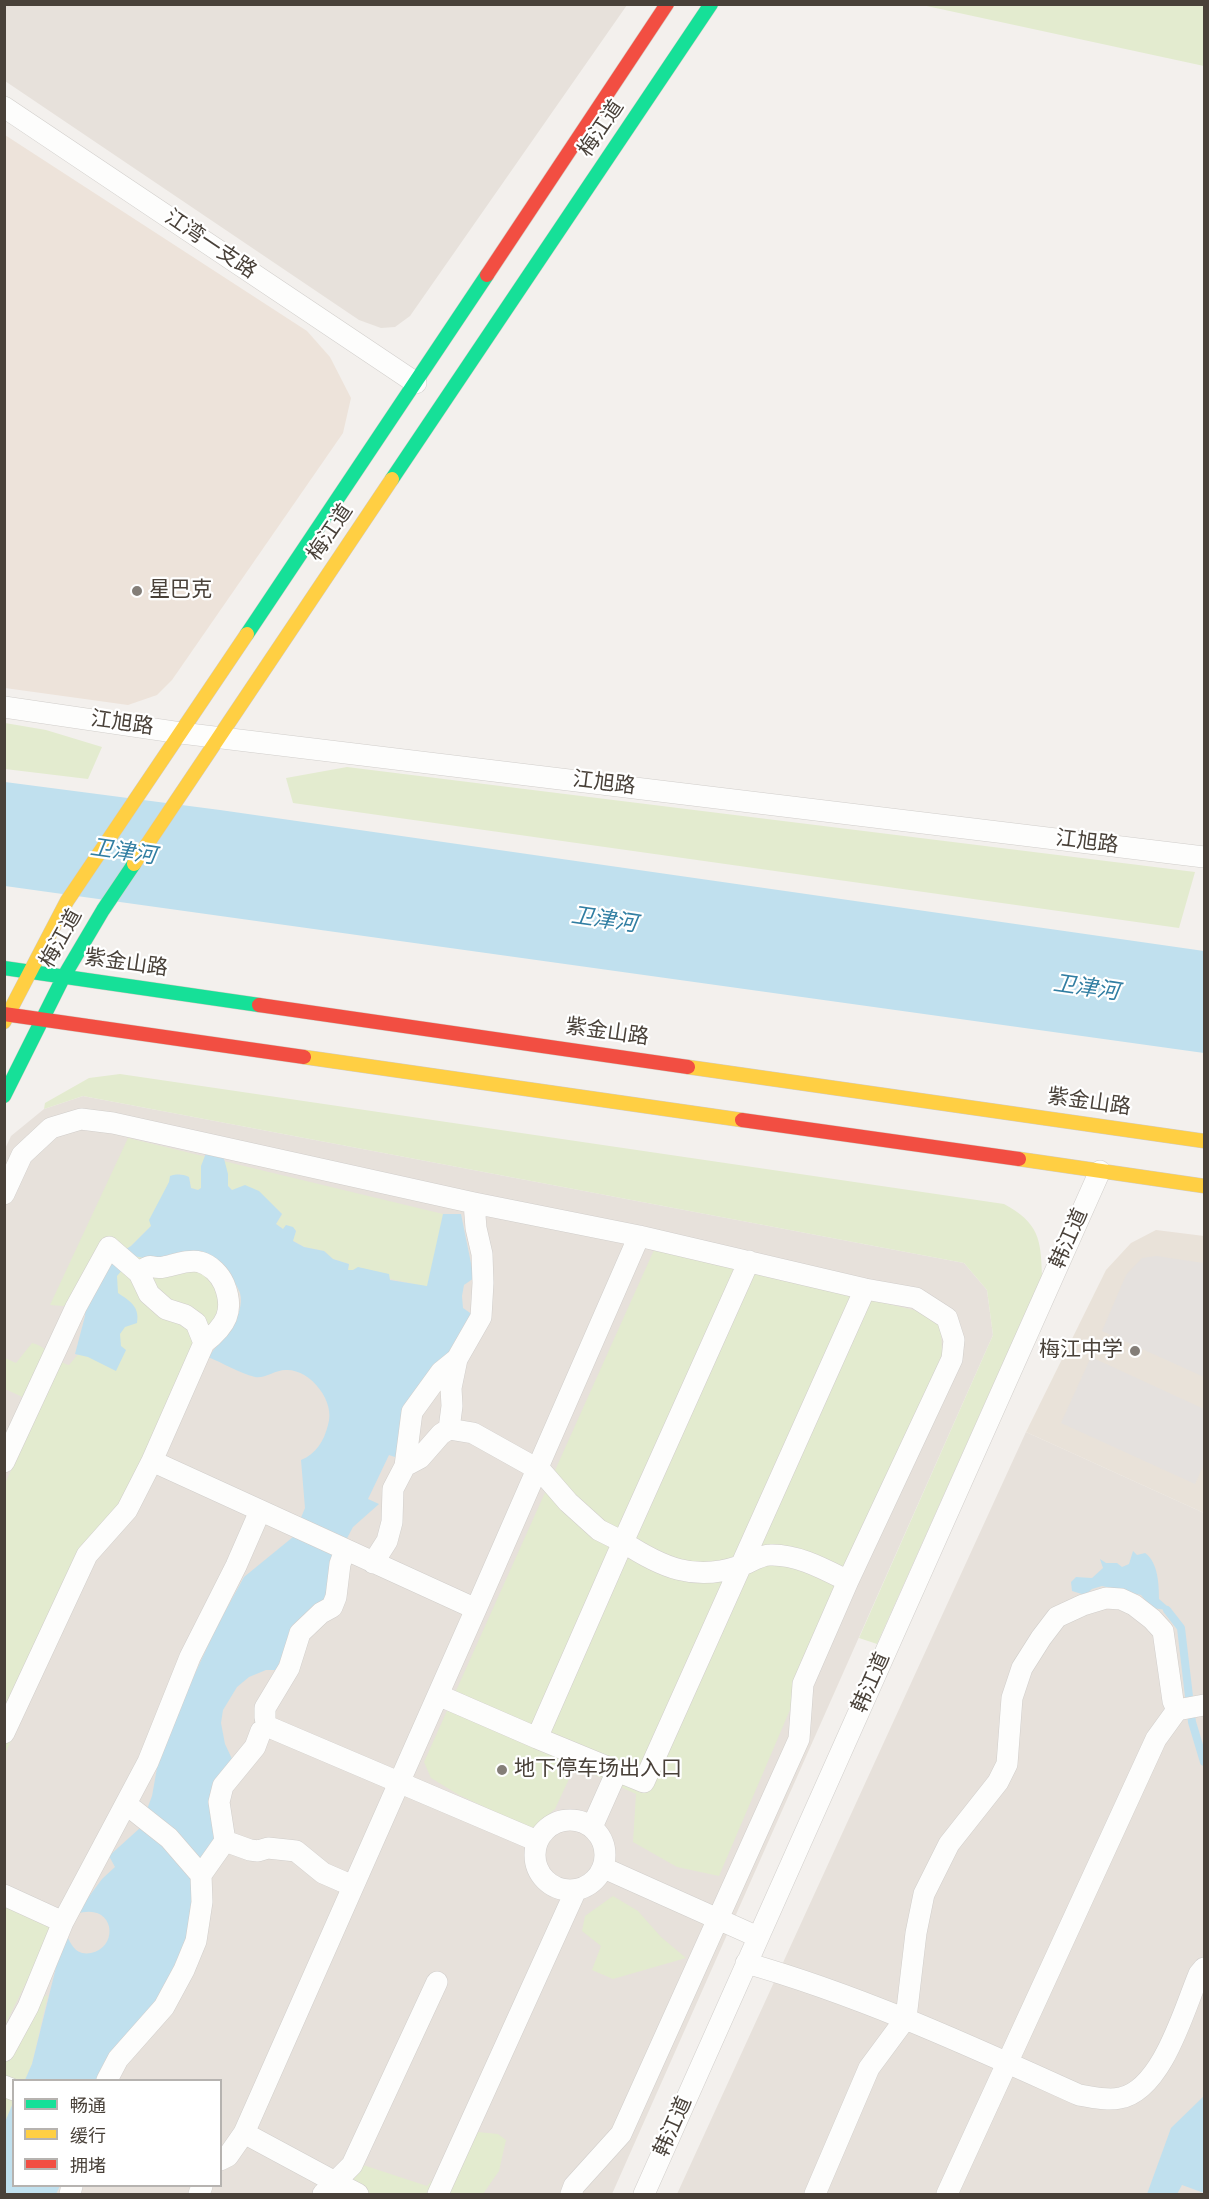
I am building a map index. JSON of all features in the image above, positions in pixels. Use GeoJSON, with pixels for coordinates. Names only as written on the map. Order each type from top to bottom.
{"type":"FeatureCollection","features":[{"type":"Feature","properties":{"kind":"street","name":"梅江道"},"geometry":{"type":"LineString","coordinates":[[6,1017],[67,901],[417,383],[668,4]]}},
{"type":"Feature","properties":{"kind":"street","name":"梅江道"},"geometry":{"type":"LineString","coordinates":[[4,1096],[64,976],[102,910],[711,4]]}},
{"type":"Feature","properties":{"kind":"street","name":"江湾一支路"},"geometry":{"type":"LineString","coordinates":[[4,107],[417,383]]}},
{"type":"Feature","properties":{"kind":"street","name":"江旭路"},"geometry":{"type":"LineString","coordinates":[[4,707],[181,733],[1203,853]]}},
{"type":"Feature","properties":{"kind":"street","name":"紫金山路"},"geometry":{"type":"LineString","coordinates":[[4,968],[1204,1140]]}},
{"type":"Feature","properties":{"kind":"street"},"geometry":{"type":"LineString","coordinates":[[6,1017],[44,1018],[1204,1186]]}},
{"type":"Feature","properties":{"kind":"street"},"geometry":{"type":"LineString","coordinates":[[4,1194],[22,1155],[51,1128],[81,1119],[639,1236],[865,1289],[916,1298],[947,1318],[954,1340],[952,1359],[848,1581],[803,1684],[799,1739],[621,2134],[574,2186],[571,2194]]}},
{"type":"Feature","properties":{"kind":"street","name":"韩江道"},"geometry":{"type":"LineString","coordinates":[[644,2194],[1100,1171]]}},
{"type":"Feature","properties":{"kind":"street"},"geometry":{"type":"LineString","coordinates":[[449,1429],[452,1406],[451,1388],[457,1359],[481,1317],[482,1264],[474,1203]]}},
{"type":"Feature","properties":{"kind":"street"},"geometry":{"type":"LineString","coordinates":[[222,2159],[228,2156],[244,2133],[639,1236]]}},
{"type":"Feature","properties":{"kind":"street"},"geometry":{"type":"LineString","coordinates":[[4,1462],[76,1307],[110,1247],[135,1269],[149,1294],[166,1309],[185,1315],[196,1323],[204,1343]]}},
{"type":"Feature","properties":{"kind":"street"},"geometry":{"type":"LineString","coordinates":[[537,1738],[749,1261]]}},
{"type":"Feature","properties":{"kind":"street"},"geometry":{"type":"LineString","coordinates":[[4,1733],[87,1555],[127,1510],[152,1461],[204,1343],[219,1331],[228,1316],[230,1299],[220,1275],[200,1262],[172,1264],[161,1268],[153,1265],[135,1269]]}},
{"type":"Feature","properties":{"kind":"street"},"geometry":{"type":"LineString","coordinates":[[438,1695],[644,1782],[865,1289]]}},
{"type":"Feature","properties":{"kind":"street"},"geometry":{"type":"LineString","coordinates":[[373,1563],[387,1541],[392,1522],[393,1489],[405,1466],[412,1412],[441,1372],[457,1359]]}},
{"type":"Feature","properties":{"kind":"street"},"geometry":{"type":"LineString","coordinates":[[405,1466],[420,1458],[441,1434],[449,1429],[473,1433],[538,1469],[568,1502],[599,1530],[647,1558],[672,1568],[701,1574],[739,1567],[768,1554],[799,1558],[848,1581]]}},
{"type":"Feature","properties":{"kind":"street"},"geometry":{"type":"LineString","coordinates":[[152,1461],[476,1609]]}},
{"type":"Feature","properties":{"kind":"street"},"geometry":{"type":"LineString","coordinates":[[4,2051],[27,2007],[63,1923],[148,1762],[190,1657],[236,1566],[260,1511]]}},
{"type":"Feature","properties":{"kind":"street"},"geometry":{"type":"LineString","coordinates":[[108,2079],[118,2059],[164,2007],[184,1970],[196,1941],[202,1902],[201,1875],[225,1841],[219,1802],[223,1786],[255,1747],[265,1726],[265,1708],[289,1668],[300,1633],[321,1613],[332,1607],[336,1597],[340,1564],[345,1551]]}},
{"type":"Feature","properties":{"kind":"street"},"geometry":{"type":"LineString","coordinates":[[815,2194],[869,2068],[906,2018],[916,1934],[924,1894],[949,1844],[998,1782],[1007,1764],[1012,1698],[1015,1688],[1022,1668],[1057,1617],[1106,1598],[1121,1599],[1152,1619],[1163,1631],[1173,1701],[1177,1710]]}},
{"type":"Feature","properties":{"kind":"street"},"geometry":{"type":"LineString","coordinates":[[947,2194],[1155,1739],[1177,1710],[1201,1705]]}},
{"type":"Feature","properties":{"kind":"street"},"geometry":{"type":"LineString","coordinates":[[265,1726],[537,1841]]}},
{"type":"Feature","properties":{"kind":"street"},"geometry":{"type":"LineString","coordinates":[[592,1827],[617,1772]]}},
{"type":"Feature","properties":{"kind":"street"},"geometry":{"type":"LineString","coordinates":[[126,1804],[169,1838],[201,1875]]}},
{"type":"Feature","properties":{"kind":"street"},"geometry":{"type":"LineString","coordinates":[[560,1821],[582,1822],[592,1827],[600,1835],[605,1845],[604,1868],[588,1886],[565,1891],[543,1879],[537,1868],[535,1856],[537,1841],[549,1826],[560,1821]]}},
{"type":"Feature","properties":{"kind":"street"},"geometry":{"type":"LineString","coordinates":[[225,1841],[250,1850],[258,1851],[268,1848],[296,1851],[323,1874],[353,1886]]}},
{"type":"Feature","properties":{"kind":"street"},"geometry":{"type":"LineString","coordinates":[[604,1868],[758,1937]]}},
{"type":"Feature","properties":{"kind":"street"},"geometry":{"type":"LineString","coordinates":[[438,2194],[576,1890]]}},
{"type":"Feature","properties":{"kind":"street"},"geometry":{"type":"LineString","coordinates":[[4,1895],[63,1923]]}},
{"type":"Feature","properties":{"kind":"street"},"geometry":{"type":"LineString","coordinates":[[746,1964],[799,1978],[906,2018],[1079,2095],[1107,2100],[1122,2098],[1139,2090],[1155,2074],[1199,1974],[1204,1968]]}},
{"type":"Feature","properties":{"kind":"street"},"geometry":{"type":"LineString","coordinates":[[329,2188],[352,2165],[437,1982]]}},
{"type":"Feature","properties":{"kind":"street"},"geometry":{"type":"LineString","coordinates":[[244,2133],[329,2188],[358,2194]]}},
{"type":"Feature","properties":{"kind":"shaded area"},"geometry":{"type":"Polygon","coordinates":[[[4,5],[627,5],[410,316],[395,327],[381,328],[359,320],[5,81],[4,5]]]}},
{"type":"Feature","properties":{"kind":"shaded area"},"geometry":{"type":"Polygon","coordinates":[[[5,135],[307,331],[330,357],[351,398],[343,433],[172,680],[157,695],[128,705],[5,688],[5,135]]]}},
{"type":"Feature","properties":{"kind":"shaded area"},"geometry":{"type":"Polygon","coordinates":[[[83,1096],[964,1263],[987,1290],[993,1335],[612,2194],[5,2194],[4,1151],[11,1136],[44,1109],[83,1096]]]}},
{"type":"Feature","properties":{"kind":"shaded area","name":"梅江中学"},"geometry":{"type":"Polygon","coordinates":[[[1156,1230],[1204,1236],[1204,1513],[1026,1432],[1106,1270],[1131,1243],[1156,1230]]]}},
{"type":"Feature","properties":{"kind":"shaded area"},"geometry":{"type":"Polygon","coordinates":[[[1156,1256],[1204,1263],[1204,1377],[1102,1331],[1126,1275],[1142,1258],[1156,1256]]]}},
{"type":"Feature","properties":{"kind":"shaded area"},"geometry":{"type":"Polygon","coordinates":[[[1091,1357],[1204,1409],[1204,1464],[1195,1484],[1061,1423],[1091,1357]]]}},
{"type":"Feature","properties":{"kind":"shaded area"},"geometry":{"type":"Polygon","coordinates":[[[1026,1432],[1204,1513],[1204,2194],[677,2194],[1026,1432]]]}},
{"type":"Feature","properties":{"kind":"green space"},"geometry":{"type":"Polygon","coordinates":[[[922,5],[1204,5],[1204,66],[922,5]]]}},
{"type":"Feature","properties":{"kind":"green space"},"geometry":{"type":"Polygon","coordinates":[[[5,723],[46,730],[102,747],[88,779],[5,769],[5,723]]]}},
{"type":"Feature","properties":{"kind":"green space"},"geometry":{"type":"Polygon","coordinates":[[[347,767],[1195,872],[1179,928],[293,803],[286,778],[347,767]]]}},
{"type":"Feature","properties":{"kind":"green space"},"geometry":{"type":"Polygon","coordinates":[[[120,1074],[1004,1204],[1016,1211],[1025,1218],[1036,1233],[1041,1252],[1042,1276],[877,1644],[859,1638],[993,1335],[987,1290],[964,1263],[83,1096],[44,1109],[45,1103],[89,1078],[120,1074]]]}},
{"type":"Feature","properties":{"kind":"green space"},"geometry":{"type":"Polygon","coordinates":[[[128,1138],[443,1214],[428,1287],[348,1270],[349,1264],[333,1259],[324,1251],[304,1247],[292,1240],[296,1231],[283,1229],[276,1224],[282,1214],[259,1192],[232,1190],[228,1186],[228,1174],[202,1167],[201,1188],[198,1190],[191,1188],[189,1177],[179,1174],[169,1182],[151,1226],[131,1246],[110,1259],[117,1292],[116,1276],[134,1255],[166,1261],[235,1285],[239,1298],[238,1311],[226,1335],[197,1345],[5,1754],[5,1484],[40,1405],[5,1389],[5,1358],[16,1363],[32,1343],[69,1365],[115,1310],[50,1305],[128,1138]]]}},
{"type":"Feature","properties":{"kind":"green space"},"geometry":{"type":"Polygon","coordinates":[[[654,1250],[927,1313],[941,1328],[942,1354],[719,1876],[677,1867],[633,1842],[636,1794],[575,1766],[555,1809],[532,1829],[459,1795],[431,1778],[424,1762],[654,1250]]]}},
{"type":"Feature","properties":{"kind":"green space"},"geometry":{"type":"Polygon","coordinates":[[[613,1896],[638,1911],[661,1937],[686,1958],[613,1979],[592,1970],[601,1946],[582,1931],[585,1916],[613,1896]]]}},
{"type":"Feature","properties":{"kind":"green space"},"geometry":{"type":"Polygon","coordinates":[[[5,1903],[55,1925],[5,2025],[5,1903]]]}},
{"type":"Feature","properties":{"kind":"green space"},"geometry":{"type":"Polygon","coordinates":[[[48,1995],[32,2064],[25,2079],[12,2079],[12,2105],[5,2122],[5,2060],[38,1998],[48,1995]]]}},
{"type":"Feature","properties":{"kind":"green space"},"geometry":{"type":"Polygon","coordinates":[[[478,2132],[498,2134],[506,2140],[499,2171],[483,2194],[332,2194],[363,2165],[427,2186],[478,2132]]]}},
{"type":"Feature","properties":{"kind":"water","name":"卫津河"},"geometry":{"type":"Polygon","coordinates":[[[5,782],[220,810],[1204,951],[1204,1053],[5,886],[5,782]]]}},
{"type":"Feature","properties":{"kind":"water"},"geometry":{"type":"Polygon","coordinates":[[[208,1148],[222,1151],[228,1174],[228,1186],[232,1190],[245,1185],[259,1191],[282,1214],[276,1224],[283,1229],[286,1225],[293,1227],[296,1231],[293,1241],[304,1247],[324,1251],[333,1259],[349,1264],[348,1270],[358,1267],[389,1274],[390,1280],[427,1286],[443,1214],[461,1214],[474,1278],[464,1285],[463,1308],[476,1317],[453,1355],[420,1384],[401,1459],[389,1455],[368,1499],[379,1504],[353,1527],[337,1557],[330,1603],[283,1670],[266,1670],[249,1677],[237,1687],[223,1710],[221,1723],[225,1744],[234,1763],[221,1831],[196,1902],[175,1980],[97,2079],[25,2079],[32,2064],[65,1931],[71,1944],[81,1953],[91,1953],[106,1943],[109,1926],[106,1919],[99,1914],[89,1912],[76,1914],[102,1879],[115,1867],[109,1856],[140,1828],[152,1796],[157,1768],[187,1691],[217,1626],[244,1577],[293,1537],[305,1508],[301,1460],[319,1446],[330,1416],[325,1397],[313,1381],[305,1375],[296,1371],[283,1370],[263,1377],[255,1377],[208,1357],[231,1328],[239,1310],[240,1293],[231,1276],[134,1256],[117,1276],[118,1293],[133,1305],[138,1317],[137,1323],[125,1327],[120,1334],[121,1346],[126,1350],[116,1371],[88,1357],[75,1354],[85,1316],[86,1301],[110,1259],[131,1246],[151,1226],[149,1220],[170,1176],[189,1177],[191,1188],[198,1190],[201,1188],[201,1166],[208,1148]]]}},
{"type":"Feature","properties":{"kind":"water"},"geometry":{"type":"Polygon","coordinates":[[[1133,1551],[1137,1555],[1145,1553],[1153,1562],[1158,1580],[1159,1599],[1167,1606],[1167,1610],[1152,1608],[1141,1595],[1102,1586],[1092,1589],[1085,1595],[1072,1591],[1071,1582],[1076,1577],[1092,1578],[1103,1568],[1100,1559],[1106,1563],[1117,1563],[1122,1567],[1129,1564],[1133,1551]]]}},
{"type":"Feature","properties":{"kind":"water"},"geometry":{"type":"Polygon","coordinates":[[[1204,2096],[1204,2193],[1182,2185],[1177,2194],[1147,2194],[1171,2128],[1204,2096]]]}},
{"type":"Feature","properties":{"kind":"water"},"geometry":{"type":"Polygon","coordinates":[[[12,2105],[12,2187],[60,2187],[56,2194],[5,2194],[5,2122],[12,2105]]]}},
{"type":"Feature","properties":{"kind":"waterway"},"geometry":{"type":"LineString","coordinates":[[1167,1610],[1181,1628],[1192,1722],[1204,1762]]}},
{"type":"Feature","properties":{"kind":"traffic: fast"},"geometry":{"type":"LineString","coordinates":[[392,479],[711,4]]}},
{"type":"Feature","properties":{"kind":"traffic: fast"},"geometry":{"type":"LineString","coordinates":[[247,634],[487,275]]}},
{"type":"Feature","properties":{"kind":"traffic: fast"},"geometry":{"type":"LineString","coordinates":[[4,1096],[64,976],[103,910],[134,864]]}},
{"type":"Feature","properties":{"kind":"traffic: fast"},"geometry":{"type":"LineString","coordinates":[[4,968],[259,1005]]}},
{"type":"Feature","properties":{"kind":"traffic: slow"},"geometry":{"type":"LineString","coordinates":[[134,864],[392,479]]}},
{"type":"Feature","properties":{"kind":"traffic: slow"},"geometry":{"type":"LineString","coordinates":[[4,1022],[67,901],[247,634]]}},
{"type":"Feature","properties":{"kind":"traffic: slow"},"geometry":{"type":"LineString","coordinates":[[304,1057],[742,1120]]}},
{"type":"Feature","properties":{"kind":"traffic: slow"},"geometry":{"type":"LineString","coordinates":[[688,1067],[1204,1141]]}},
{"type":"Feature","properties":{"kind":"traffic: slow"},"geometry":{"type":"LineString","coordinates":[[1019,1159],[1204,1186]]}},
{"type":"Feature","properties":{"kind":"traffic: jam"},"geometry":{"type":"LineString","coordinates":[[487,275],[667,4]]}},
{"type":"Feature","properties":{"kind":"traffic: jam"},"geometry":{"type":"LineString","coordinates":[[259,1005],[688,1067]]}},
{"type":"Feature","properties":{"kind":"traffic: jam"},"geometry":{"type":"LineString","coordinates":[[4,1014],[304,1057]]}},
{"type":"Feature","properties":{"kind":"traffic: jam"},"geometry":{"type":"LineString","coordinates":[[742,1120],[1019,1159]]}},
{"type":"Feature","properties":{"kind":"place","name":"星巴克"},"geometry":{"type":"Point","coordinates":[137,591]}},
{"type":"Feature","properties":{"kind":"place","name":"梅江中学"},"geometry":{"type":"Point","coordinates":[1135,1351]}},
{"type":"Feature","properties":{"kind":"place","name":"地下停车场出入口"},"geometry":{"type":"Point","coordinates":[502,1770]}}]}
